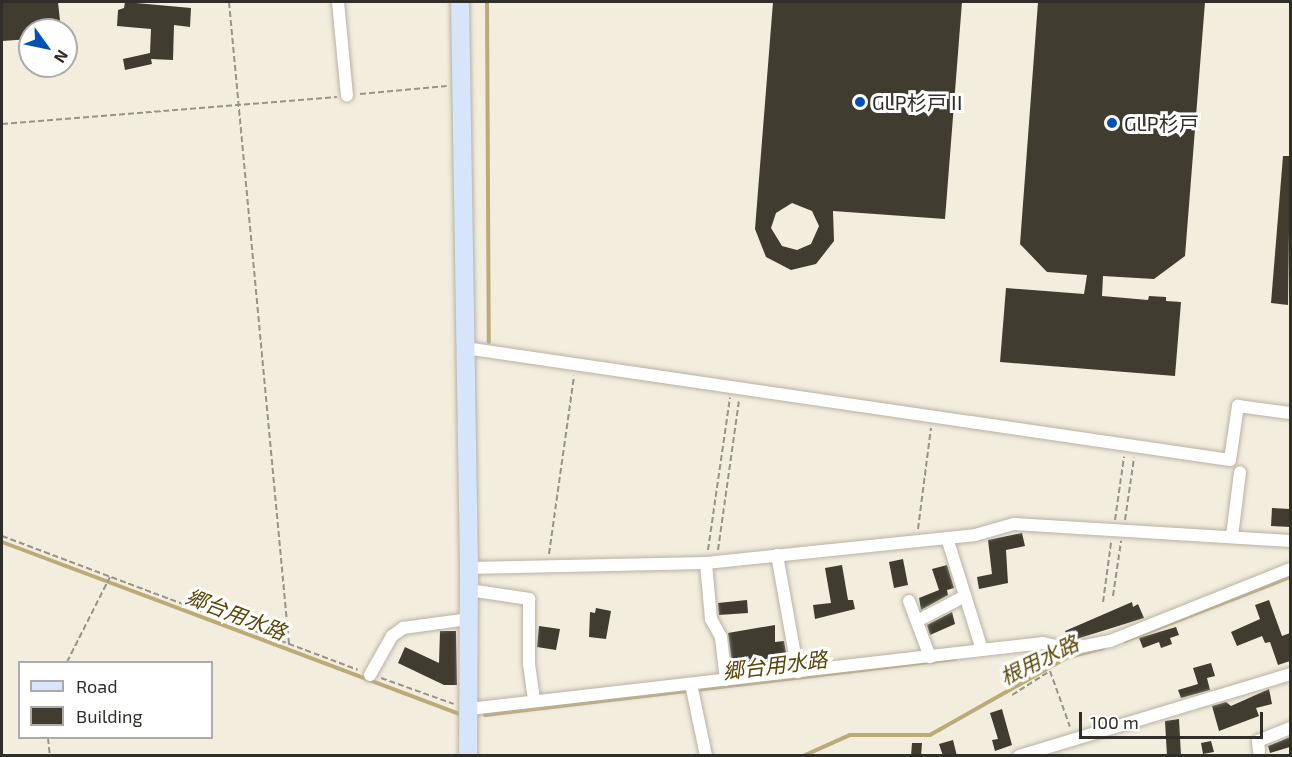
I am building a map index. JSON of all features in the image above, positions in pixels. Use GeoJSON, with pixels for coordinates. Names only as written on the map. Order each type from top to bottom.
{"type":"FeatureCollection","features":[{"type":"Feature","properties":{"kind":"street"},"geometry":{"type":"LineString","coordinates":[[338,2],[347,96]]}},
{"type":"Feature","properties":{"kind":"street"},"geometry":{"type":"LineString","coordinates":[[460,2],[469,568],[468,756]]}},
{"type":"Feature","properties":{"kind":"street"},"geometry":{"type":"LineString","coordinates":[[465,348],[1230,460],[1238,406],[1290,413]]}},
{"type":"Feature","properties":{"kind":"street"},"geometry":{"type":"LineString","coordinates":[[1232,536],[1240,473]]}},
{"type":"Feature","properties":{"kind":"street"},"geometry":{"type":"LineString","coordinates":[[469,568],[711,562],[947,538],[1014,524],[1290,541]]}},
{"type":"Feature","properties":{"kind":"street"},"geometry":{"type":"LineString","coordinates":[[947,538],[982,650]]}},
{"type":"Feature","properties":{"kind":"street"},"geometry":{"type":"LineString","coordinates":[[777,555],[798,672]]}},
{"type":"Feature","properties":{"kind":"street"},"geometry":{"type":"LineString","coordinates":[[711,562],[711,619],[720,637],[726,680]]}},
{"type":"Feature","properties":{"kind":"street"},"geometry":{"type":"LineString","coordinates":[[469,709],[534,701],[692,688],[726,680],[1044,643],[1070,649],[1110,641],[1290,569]]}},
{"type":"Feature","properties":{"kind":"street"},"geometry":{"type":"LineString","coordinates":[[469,590],[524,597],[531,602],[529,664],[534,701]]}},
{"type":"Feature","properties":{"kind":"street"},"geometry":{"type":"LineString","coordinates":[[917,621],[965,596]]}},
{"type":"Feature","properties":{"kind":"street"},"geometry":{"type":"LineString","coordinates":[[909,601],[930,657]]}},
{"type":"Feature","properties":{"kind":"street"},"geometry":{"type":"LineString","coordinates":[[370,675],[392,636],[403,628],[469,619]]}},
{"type":"Feature","properties":{"kind":"street"},"geometry":{"type":"LineString","coordinates":[[1019,756],[1290,674]]}},
{"type":"Feature","properties":{"kind":"street"},"geometry":{"type":"LineString","coordinates":[[692,688],[706,756]]}},
{"type":"Feature","properties":{"kind":"street"},"geometry":{"type":"LineString","coordinates":[[1259,751],[1258,741],[1290,728]]}},
{"type":"Feature","properties":{"kind":"path"},"geometry":{"type":"LineString","coordinates":[[229,2],[289,644]]}},
{"type":"Feature","properties":{"kind":"path"},"geometry":{"type":"LineString","coordinates":[[2,124],[239,106]]}},
{"type":"Feature","properties":{"kind":"path"},"geometry":{"type":"LineString","coordinates":[[547,566],[575,364]]}},
{"type":"Feature","properties":{"kind":"path"},"geometry":{"type":"LineString","coordinates":[[730,398],[740,399],[711,562],[730,398]]}},
{"type":"Feature","properties":{"kind":"path"},"geometry":{"type":"LineString","coordinates":[[916,541],[933,418]]}},
{"type":"Feature","properties":{"kind":"path"},"geometry":{"type":"LineString","coordinates":[[2,536],[370,675],[469,709]]}},
{"type":"Feature","properties":{"kind":"path"},"geometry":{"type":"LineString","coordinates":[[68,661],[110,577]]}},
{"type":"Feature","properties":{"kind":"path"},"geometry":{"type":"LineString","coordinates":[[1012,695],[1050,671],[1071,729],[1062,743]]}},
{"type":"Feature","properties":{"kind":"path"},"geometry":{"type":"LineString","coordinates":[[48,739],[50,756]]}},
{"type":"Feature","properties":{"kind":"building"},"geometry":{"type":"Polygon","coordinates":[[[2,2],[58,2],[60,18],[18,18],[18,40],[2,41],[2,2]]]}},
{"type":"Feature","properties":{"kind":"building"},"geometry":{"type":"Polygon","coordinates":[[[125,2],[191,8],[190,27],[174,25],[173,60],[151,59],[152,64],[125,70],[123,59],[150,53],[151,29],[117,26],[118,10],[124,8],[125,2]]]}},
{"type":"Feature","properties":{"kind":"building","name":"GLP杉戸Ⅱ"},"geometry":{"type":"Polygon","coordinates":[[[773,2],[962,2],[945,219],[833,211],[834,241],[816,264],[791,270],[766,257],[755,229],[773,2]],[[792,203],[776,213],[771,228],[782,246],[797,250],[811,244],[819,226],[812,211],[792,203]]]}},
{"type":"Feature","properties":{"kind":"building","name":"GLP杉戸"},"geometry":{"type":"Polygon","coordinates":[[[1038,2],[1205,2],[1185,256],[1154,279],[1103,276],[1102,296],[1148,300],[1149,296],[1166,297],[1166,301],[1181,302],[1175,376],[1000,362],[1006,288],[1084,294],[1087,275],[1047,272],[1020,244],[1038,2]]]}},
{"type":"Feature","properties":{"kind":"building"},"geometry":{"type":"Polygon","coordinates":[[[1283,156],[1290,156],[1288,305],[1271,303],[1283,156]]]}},
{"type":"Feature","properties":{"kind":"building"},"geometry":{"type":"Polygon","coordinates":[[[1272,508],[1290,509],[1290,527],[1271,526],[1272,508]]]}},
{"type":"Feature","properties":{"kind":"building"},"geometry":{"type":"Polygon","coordinates":[[[1022,533],[1025,546],[1006,550],[1008,583],[979,589],[977,577],[992,574],[988,540],[1022,533]]]}},
{"type":"Feature","properties":{"kind":"building"},"geometry":{"type":"Polygon","coordinates":[[[903,559],[908,585],[894,588],[889,562],[903,559]]]}},
{"type":"Feature","properties":{"kind":"building"},"geometry":{"type":"Polygon","coordinates":[[[842,565],[848,600],[853,600],[855,609],[815,619],[813,605],[831,603],[825,568],[842,565]]]}},
{"type":"Feature","properties":{"kind":"building"},"geometry":{"type":"Polygon","coordinates":[[[947,565],[954,588],[947,590],[948,595],[921,610],[919,598],[939,590],[932,569],[947,565]]]}},
{"type":"Feature","properties":{"kind":"building"},"geometry":{"type":"Polygon","coordinates":[[[747,600],[748,613],[719,615],[718,603],[747,600]]]}},
{"type":"Feature","properties":{"kind":"building"},"geometry":{"type":"Polygon","coordinates":[[[1269,600],[1282,636],[1290,633],[1290,661],[1278,665],[1270,642],[1265,643],[1262,636],[1237,646],[1231,632],[1260,619],[1255,605],[1269,600]]]}},
{"type":"Feature","properties":{"kind":"building"},"geometry":{"type":"Polygon","coordinates":[[[1132,602],[1133,607],[1138,604],[1144,618],[1070,641],[1065,631],[1132,602]]]}},
{"type":"Feature","properties":{"kind":"building"},"geometry":{"type":"Polygon","coordinates":[[[596,608],[611,611],[606,639],[589,637],[590,612],[595,613],[596,608]]]}},
{"type":"Feature","properties":{"kind":"building"},"geometry":{"type":"Polygon","coordinates":[[[952,612],[955,624],[930,635],[927,625],[952,612]]]}},
{"type":"Feature","properties":{"kind":"building"},"geometry":{"type":"Polygon","coordinates":[[[775,625],[775,642],[784,641],[788,664],[733,670],[728,633],[775,625]]]}},
{"type":"Feature","properties":{"kind":"building"},"geometry":{"type":"Polygon","coordinates":[[[539,626],[560,629],[556,650],[537,647],[539,626]]]}},
{"type":"Feature","properties":{"kind":"building"},"geometry":{"type":"Polygon","coordinates":[[[1176,627],[1179,635],[1170,638],[1172,644],[1161,648],[1159,642],[1143,648],[1139,638],[1176,627]]]}},
{"type":"Feature","properties":{"kind":"building"},"geometry":{"type":"Polygon","coordinates":[[[440,631],[456,631],[457,685],[444,685],[398,663],[405,647],[439,663],[440,631]]]}},
{"type":"Feature","properties":{"kind":"building"},"geometry":{"type":"Polygon","coordinates":[[[1211,663],[1215,676],[1207,678],[1210,690],[1181,698],[1178,690],[1198,684],[1193,668],[1211,663]]]}},
{"type":"Feature","properties":{"kind":"building"},"geometry":{"type":"Polygon","coordinates":[[[1269,689],[1272,704],[1256,708],[1259,716],[1219,731],[1212,706],[1226,702],[1231,706],[1269,689]]]}},
{"type":"Feature","properties":{"kind":"building"},"geometry":{"type":"Polygon","coordinates":[[[1002,709],[1012,745],[995,751],[992,740],[998,739],[990,713],[1002,709]]]}},
{"type":"Feature","properties":{"kind":"building"},"geometry":{"type":"Polygon","coordinates":[[[1179,719],[1181,756],[1167,756],[1165,721],[1179,719]]]}},
{"type":"Feature","properties":{"kind":"building"},"geometry":{"type":"Polygon","coordinates":[[[1290,737],[1290,747],[1270,753],[1268,746],[1290,737]]]}},
{"type":"Feature","properties":{"kind":"building"},"geometry":{"type":"Polygon","coordinates":[[[953,740],[957,756],[943,756],[939,744],[953,740]]]}},
{"type":"Feature","properties":{"kind":"building"},"geometry":{"type":"Polygon","coordinates":[[[1211,741],[1214,752],[1203,754],[1201,743],[1211,741]]]}},
{"type":"Feature","properties":{"kind":"building"},"geometry":{"type":"Polygon","coordinates":[[[912,743],[922,743],[921,756],[911,756],[912,743]]]}},
{"type":"Feature","properties":{"kind":"waterway"},"geometry":{"type":"LineString","coordinates":[[487,2],[489,342]]}},
{"type":"Feature","properties":{"kind":"waterway","name":"郷台用水路"},"geometry":{"type":"LineString","coordinates":[[2,542],[460,714]]}},
{"type":"Feature","properties":{"kind":"waterway","name":"根用水路"},"geometry":{"type":"LineString","coordinates":[[1125,641],[1290,577]]}},
{"type":"Feature","properties":{"kind":"waterway","name":"根用水路"},"geometry":{"type":"LineString","coordinates":[[803,756],[850,735],[930,735],[1068,657],[1103,648]]}},
{"type":"Feature","properties":{"kind":"waterway","name":"郷台用水路"},"geometry":{"type":"LineString","coordinates":[[1050,650],[1068,657]]}},
{"type":"Feature","properties":{"kind":"waterway","name":"郷台用水路"},"geometry":{"type":"LineString","coordinates":[[485,715],[956,659]]}},
{"type":"Feature","properties":{"kind":"place","name":"GLP杉戸Ⅱ"},"geometry":{"type":"Point","coordinates":[860,102]}},
{"type":"Feature","properties":{"kind":"place","name":"GLP杉戸"},"geometry":{"type":"Point","coordinates":[1112,123]}}]}
